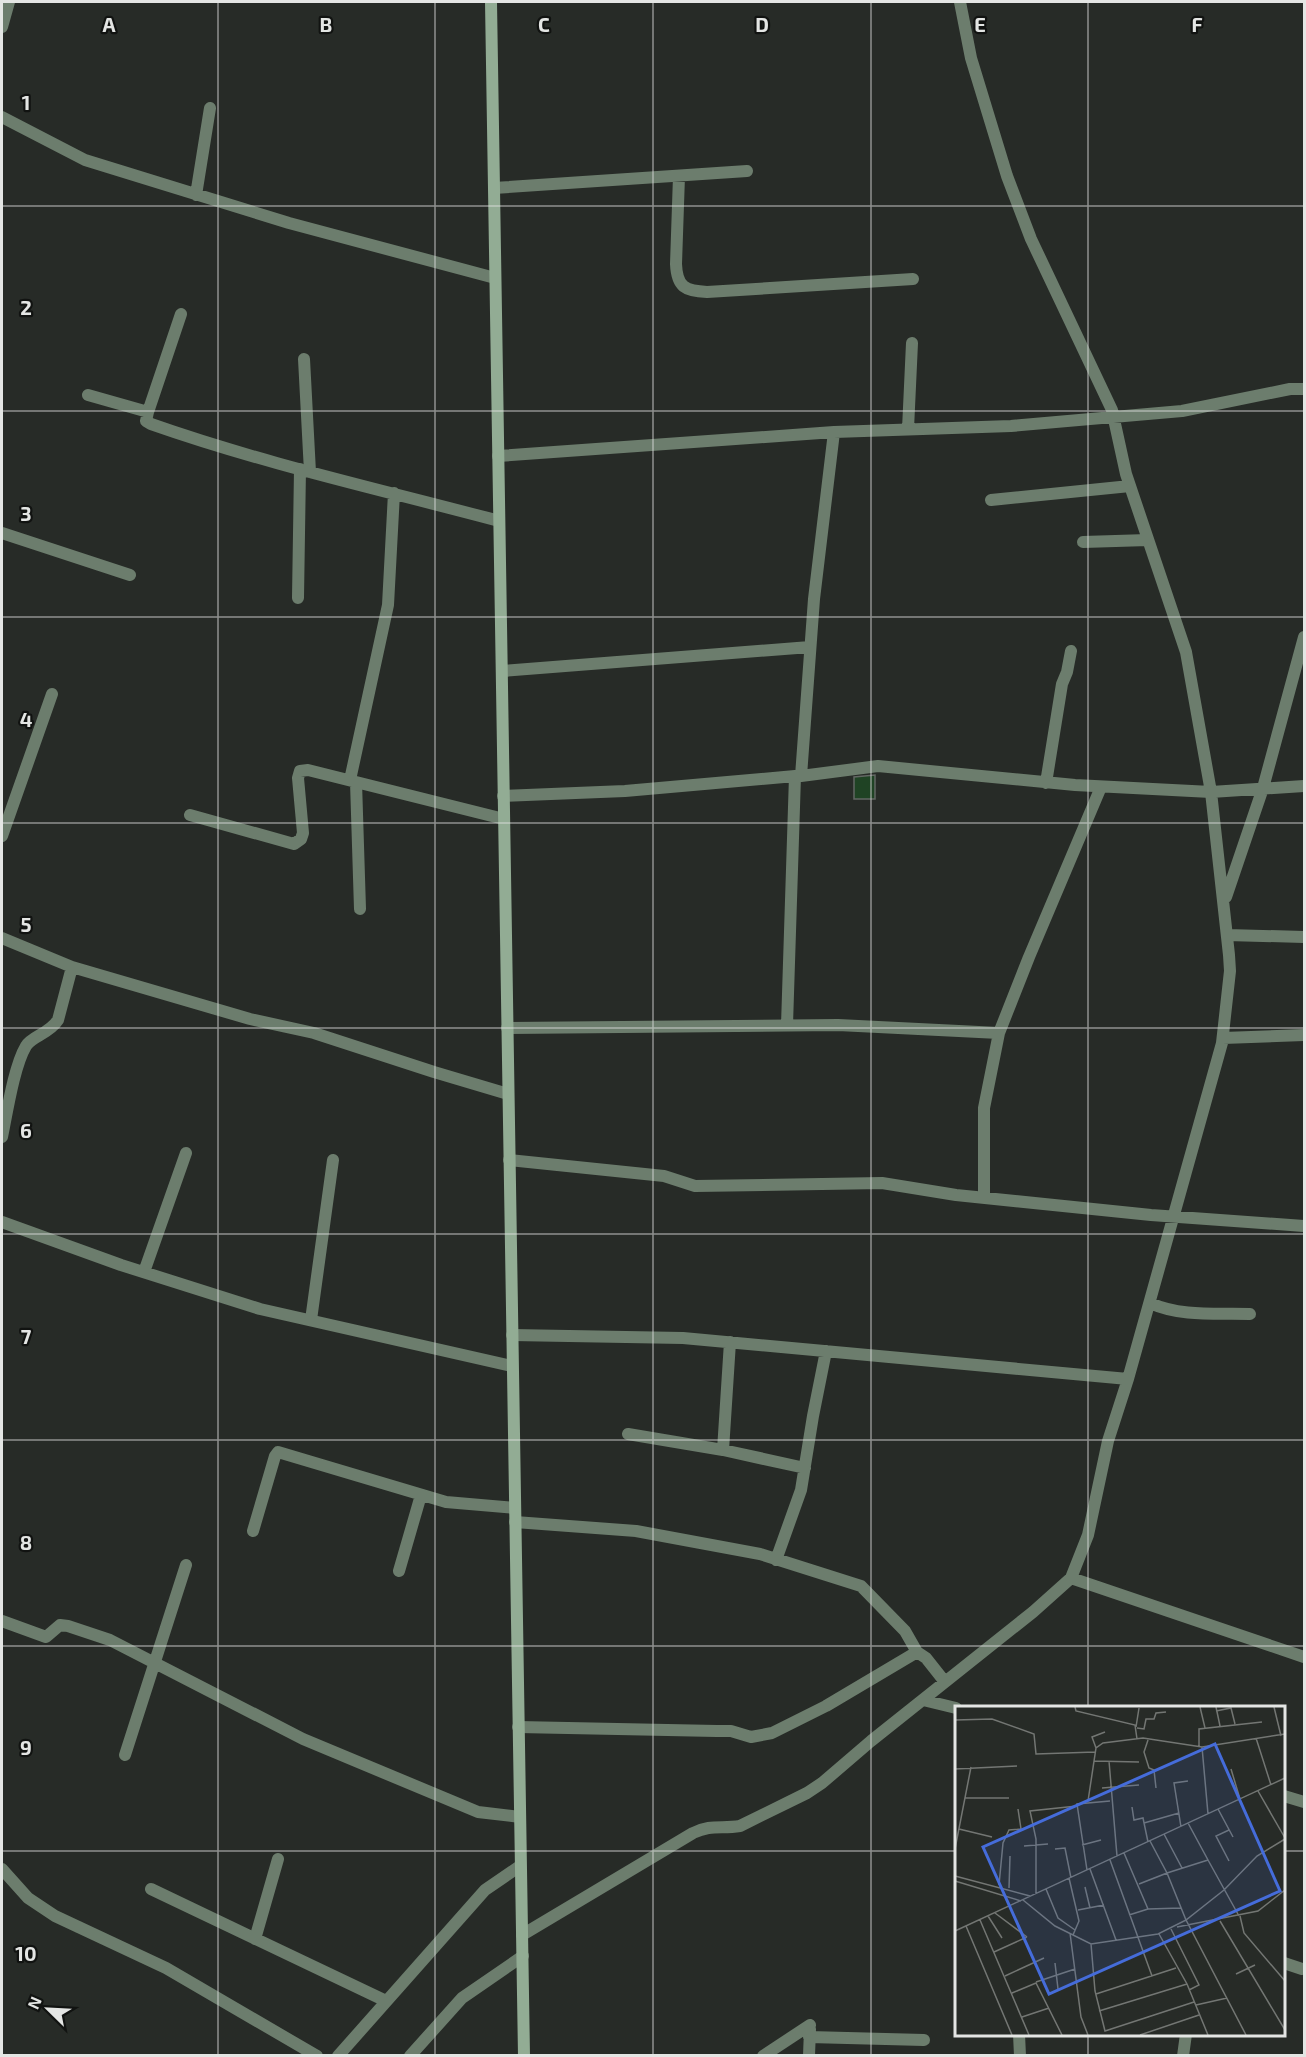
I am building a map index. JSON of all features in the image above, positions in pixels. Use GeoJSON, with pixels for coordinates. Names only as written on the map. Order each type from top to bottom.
{"type":"FeatureCollection","features":[{"type":"Feature","properties":{"kind":"main road"},"geometry":{"type":"LineString","coordinates":[[491,2],[524,2055]]}},
{"type":"Feature","properties":{"kind":"street"},"geometry":{"type":"LineString","coordinates":[[2,27],[9,2]]}},
{"type":"Feature","properties":{"kind":"street"},"geometry":{"type":"LineString","coordinates":[[522,1935],[705,1827],[740,1826],[807,1793],[923,1700],[943,1680],[1033,1612],[1071,1578],[1088,1535],[1108,1441],[1150,1303],[1223,1038],[1230,971],[1224,901],[1211,792],[1186,652],[1130,486],[1112,410],[1031,238],[1007,176],[971,58],[960,2]]}},
{"type":"Feature","properties":{"kind":"street"},"geometry":{"type":"LineString","coordinates":[[196,195],[210,108]]}},
{"type":"Feature","properties":{"kind":"street"},"geometry":{"type":"LineString","coordinates":[[2,117],[85,160],[364,244],[495,278]]}},
{"type":"Feature","properties":{"kind":"street"},"geometry":{"type":"LineString","coordinates":[[494,188],[747,171]]}},
{"type":"Feature","properties":{"kind":"street"},"geometry":{"type":"LineString","coordinates":[[679,176],[677,276],[687,289],[693,292],[913,279]]}},
{"type":"Feature","properties":{"kind":"street"},"geometry":{"type":"LineString","coordinates":[[181,314],[146,421],[191,438],[305,471],[499,521]]}},
{"type":"Feature","properties":{"kind":"street"},"geometry":{"type":"LineString","coordinates":[[908,429],[912,343]]}},
{"type":"Feature","properties":{"kind":"street"},"geometry":{"type":"LineString","coordinates":[[298,598],[305,471],[304,359]]}},
{"type":"Feature","properties":{"kind":"street"},"geometry":{"type":"LineString","coordinates":[[498,456],[834,432],[1011,426],[1182,411],[1290,389],[1305,389]]}},
{"type":"Feature","properties":{"kind":"street"},"geometry":{"type":"LineString","coordinates":[[88,395],[148,412]]}},
{"type":"Feature","properties":{"kind":"street"},"geometry":{"type":"LineString","coordinates":[[787,1025],[798,776],[815,588],[834,432]]}},
{"type":"Feature","properties":{"kind":"street"},"geometry":{"type":"LineString","coordinates":[[991,500],[1130,486]]}},
{"type":"Feature","properties":{"kind":"street"},"geometry":{"type":"LineString","coordinates":[[360,909],[353,781],[388,605],[394,493]]}},
{"type":"Feature","properties":{"kind":"street"},"geometry":{"type":"LineString","coordinates":[[2,533],[130,575]]}},
{"type":"Feature","properties":{"kind":"street"},"geometry":{"type":"LineString","coordinates":[[1083,542],[1148,540]]}},
{"type":"Feature","properties":{"kind":"street"},"geometry":{"type":"LineString","coordinates":[[1224,901],[1263,788],[1305,637]]}},
{"type":"Feature","properties":{"kind":"street"},"geometry":{"type":"LineString","coordinates":[[502,671],[810,647]]}},
{"type":"Feature","properties":{"kind":"street"},"geometry":{"type":"LineString","coordinates":[[1046,783],[1062,684],[1071,651]]}},
{"type":"Feature","properties":{"kind":"street"},"geometry":{"type":"LineString","coordinates":[[2,836],[52,694]]}},
{"type":"Feature","properties":{"kind":"street"},"geometry":{"type":"LineString","coordinates":[[503,796],[625,791],[798,776],[878,766],[1101,787],[1211,792],[1305,786]]}},
{"type":"Feature","properties":{"kind":"street"},"geometry":{"type":"LineString","coordinates":[[190,815],[294,844],[301,839],[303,833],[298,778],[300,771],[308,770],[504,819]]}},
{"type":"Feature","properties":{"kind":"street"},"geometry":{"type":"LineString","coordinates":[[984,1198],[984,1108],[999,1033],[1101,787]]}},
{"type":"Feature","properties":{"kind":"street"},"geometry":{"type":"LineString","coordinates":[[1227,935],[1305,937]]}},
{"type":"Feature","properties":{"kind":"street"},"geometry":{"type":"LineString","coordinates":[[2,938],[72,967],[250,1019],[315,1033],[508,1094]]}},
{"type":"Feature","properties":{"kind":"street"},"geometry":{"type":"LineString","coordinates":[[2,1132],[27,1044],[54,1027],[58,1020],[72,967]]}},
{"type":"Feature","properties":{"kind":"street"},"geometry":{"type":"LineString","coordinates":[[507,1028],[838,1025],[999,1033]]}},
{"type":"Feature","properties":{"kind":"street"},"geometry":{"type":"LineString","coordinates":[[1223,1038],[1305,1035]]}},
{"type":"Feature","properties":{"kind":"street"},"geometry":{"type":"LineString","coordinates":[[144,1272],[186,1153]]}},
{"type":"Feature","properties":{"kind":"street"},"geometry":{"type":"LineString","coordinates":[[311,1320],[333,1160]]}},
{"type":"Feature","properties":{"kind":"street"},"geometry":{"type":"LineString","coordinates":[[509,1160],[664,1176],[695,1186],[882,1183],[984,1198],[1305,1226]]}},
{"type":"Feature","properties":{"kind":"street"},"geometry":{"type":"LineString","coordinates":[[2,1236],[4,1223],[144,1272],[260,1309],[512,1365]]}},
{"type":"Feature","properties":{"kind":"street"},"geometry":{"type":"LineString","coordinates":[[1150,1303],[1163,1309],[1190,1313],[1250,1314]]}},
{"type":"Feature","properties":{"kind":"street"},"geometry":{"type":"LineString","coordinates":[[512,1335],[683,1338],[1128,1379]]}},
{"type":"Feature","properties":{"kind":"street"},"geometry":{"type":"LineString","coordinates":[[723,1450],[730,1342]]}},
{"type":"Feature","properties":{"kind":"street"},"geometry":{"type":"LineString","coordinates":[[776,1560],[801,1490],[826,1351]]}},
{"type":"Feature","properties":{"kind":"street"},"geometry":{"type":"LineString","coordinates":[[628,1434],[723,1450],[805,1468]]}},
{"type":"Feature","properties":{"kind":"street"},"geometry":{"type":"LineString","coordinates":[[253,1531],[278,1452],[446,1502],[514,1508]]}},
{"type":"Feature","properties":{"kind":"street"},"geometry":{"type":"LineString","coordinates":[[399,1571],[421,1495]]}},
{"type":"Feature","properties":{"kind":"street"},"geometry":{"type":"LineString","coordinates":[[515,1521],[636,1531],[760,1554],[861,1586],[904,1631],[943,1680]]}},
{"type":"Feature","properties":{"kind":"street"},"geometry":{"type":"LineString","coordinates":[[125,1755],[186,1565]]}},
{"type":"Feature","properties":{"kind":"street"},"geometry":{"type":"LineString","coordinates":[[1071,1578],[1305,1656]]}},
{"type":"Feature","properties":{"kind":"street"},"geometry":{"type":"LineString","coordinates":[[2,1622],[46,1637],[60,1625],[110,1640],[303,1739],[478,1812],[520,1817]]}},
{"type":"Feature","properties":{"kind":"street"},"geometry":{"type":"LineString","coordinates":[[518,1728],[731,1731],[751,1737],[772,1733],[921,1655]]}},
{"type":"Feature","properties":{"kind":"street"},"geometry":{"type":"LineString","coordinates":[[923,1700],[955,1708]]}},
{"type":"Feature","properties":{"kind":"street"},"geometry":{"type":"LineString","coordinates":[[1285,1796],[1305,1802]]}},
{"type":"Feature","properties":{"kind":"street"},"geometry":{"type":"LineString","coordinates":[[255,1939],[278,1859]]}},
{"type":"Feature","properties":{"kind":"street"},"geometry":{"type":"LineString","coordinates":[[338,2055],[485,1890],[520,1866]]}},
{"type":"Feature","properties":{"kind":"street"},"geometry":{"type":"LineString","coordinates":[[2,1869],[28,1898],[55,1916],[166,1968],[317,2055]]}},
{"type":"Feature","properties":{"kind":"street"},"geometry":{"type":"LineString","coordinates":[[151,1890],[386,2001]]}},
{"type":"Feature","properties":{"kind":"street"},"geometry":{"type":"LineString","coordinates":[[410,2055],[462,1998],[523,1956]]}},
{"type":"Feature","properties":{"kind":"street"},"geometry":{"type":"LineString","coordinates":[[1285,1963],[1302,1969]]}},
{"type":"Feature","properties":{"kind":"street"},"geometry":{"type":"LineString","coordinates":[[763,2055],[810,2025],[809,2055]]}},
{"type":"Feature","properties":{"kind":"street"},"geometry":{"type":"LineString","coordinates":[[1019,2036],[1020,2055]]}},
{"type":"Feature","properties":{"kind":"street"},"geometry":{"type":"LineString","coordinates":[[1183,2055],[1186,2036]]}},
{"type":"Feature","properties":{"kind":"street"},"geometry":{"type":"LineString","coordinates":[[810,2037],[924,2040]]}},
{"type":"Feature","properties":{"kind":"building"},"geometry":{"type":"Polygon","coordinates":[[[875,775],[875,799],[854,799],[854,777],[875,775]]]}}]}
